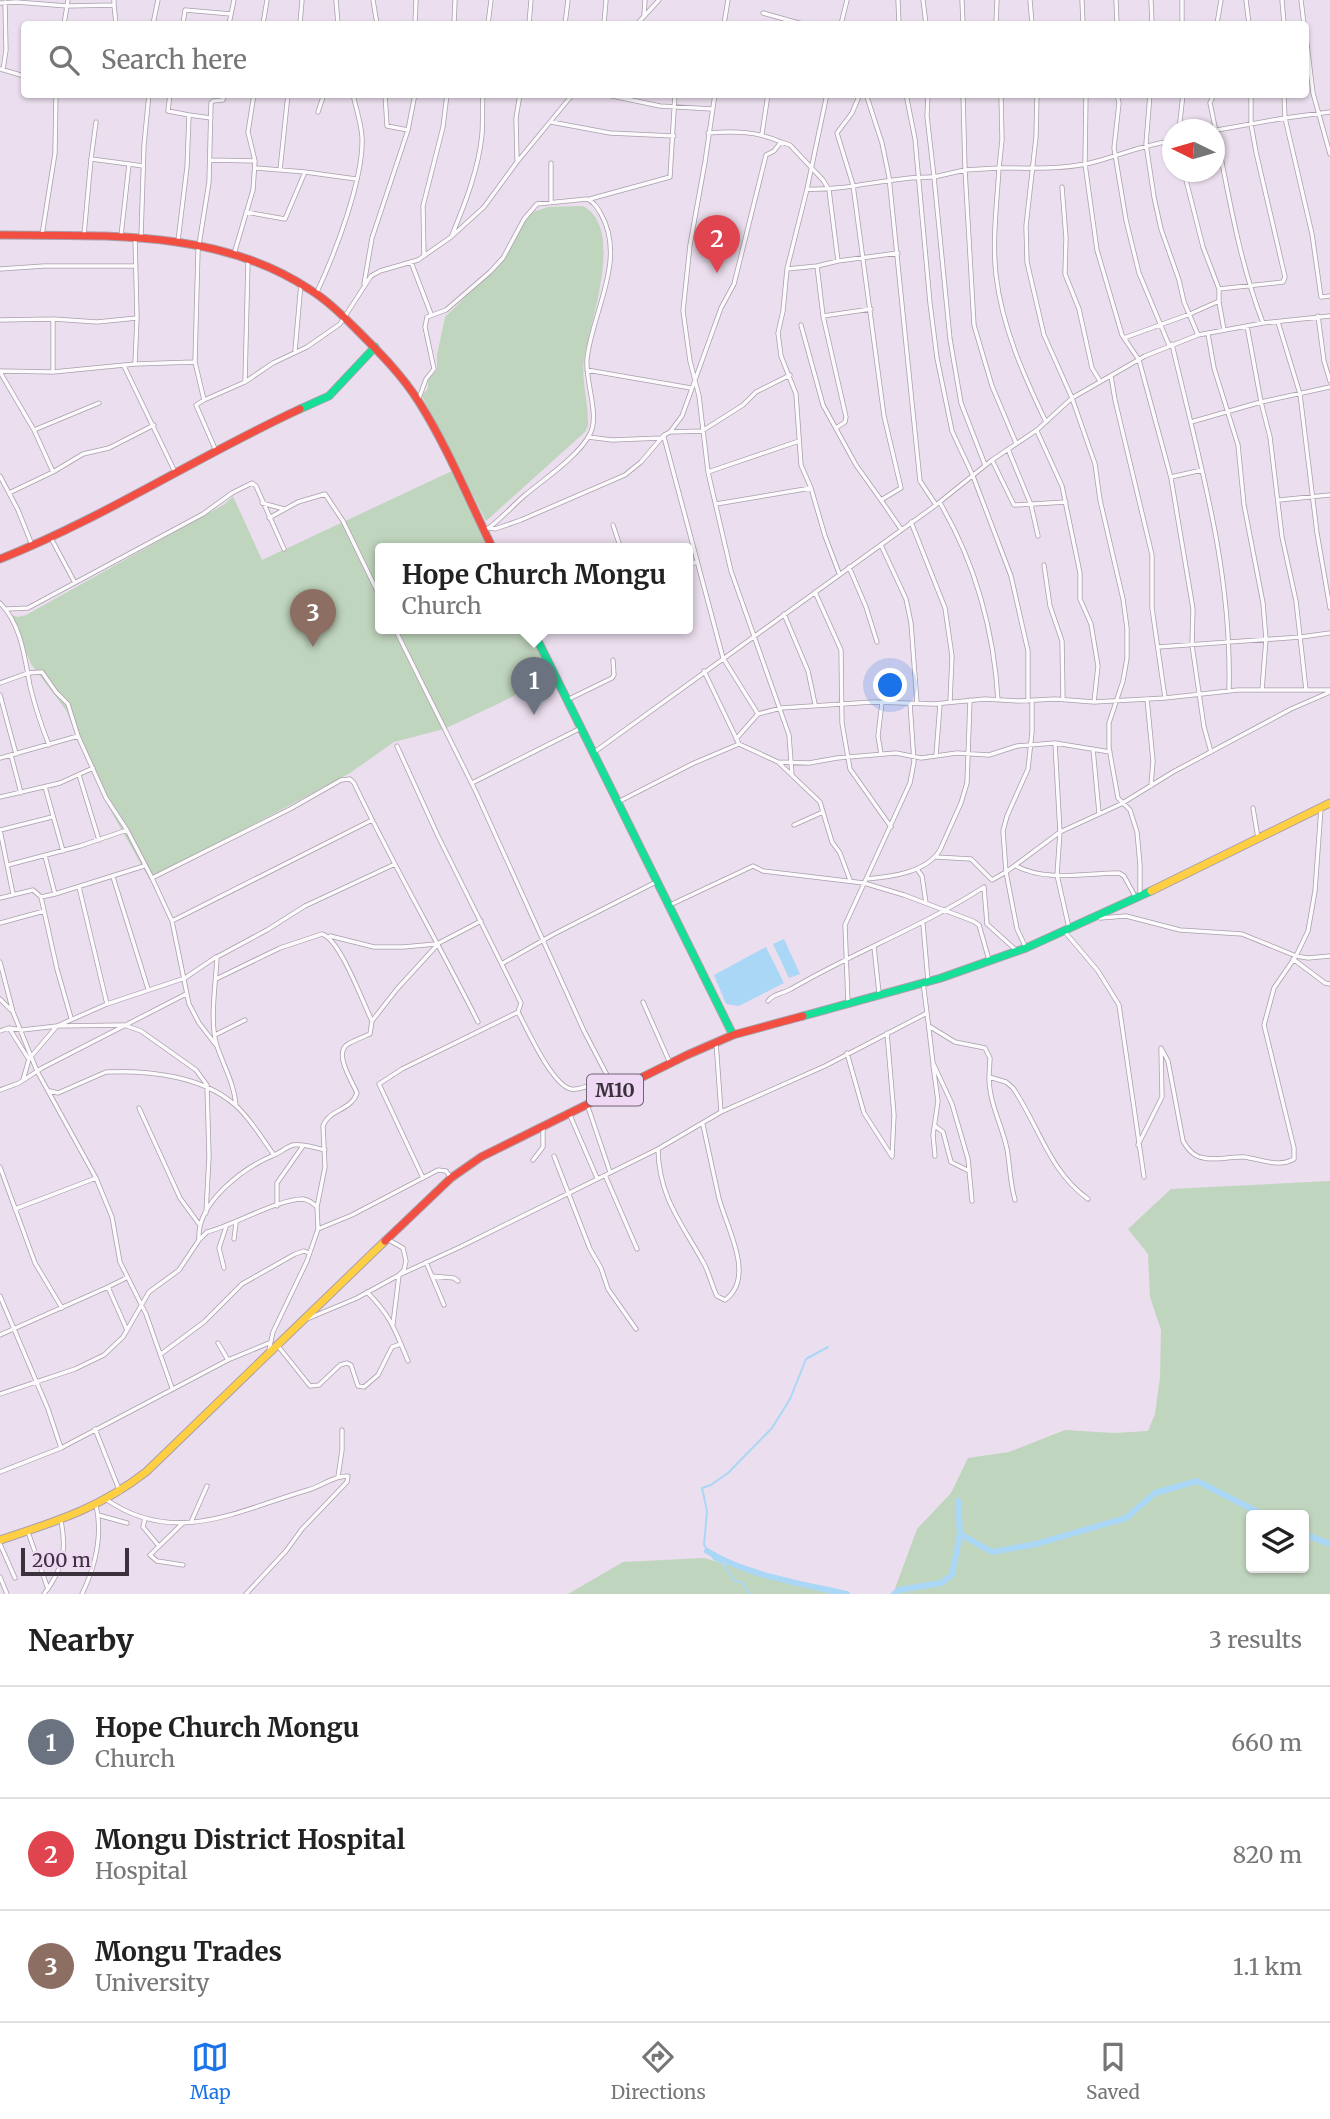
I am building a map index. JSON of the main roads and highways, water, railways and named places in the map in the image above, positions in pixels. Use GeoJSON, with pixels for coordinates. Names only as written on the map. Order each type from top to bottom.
{"type":"FeatureCollection","features":[{"type":"Feature","properties":{"kind":"main road"},"geometry":{"type":"LineString","coordinates":[[0,235],[121,236],[198,244],[234,254],[301,283],[345,319],[398,371],[418,401],[487,529],[491,543]]}},
{"type":"Feature","properties":{"kind":"main road"},"geometry":{"type":"LineString","coordinates":[[0,559],[51,539],[331,394],[375,347]]}},
{"type":"Feature","properties":{"kind":"main road"},"geometry":{"type":"LineString","coordinates":[[535,634],[733,1035]]}},
{"type":"Feature","properties":{"kind":"main road","name":"M10"},"geometry":{"type":"LineString","coordinates":[[0,1542],[61,1520],[120,1492],[167,1454],[451,1178],[481,1157],[670,1063],[733,1035],[926,982],[1026,948],[1095,918],[1330,803]]}},
{"type":"Feature","properties":{"kind":"water"},"geometry":{"type":"Polygon","coordinates":[[[784,939],[800,974],[789,978],[773,944],[784,939]]]}},
{"type":"Feature","properties":{"kind":"water"},"geometry":{"type":"Polygon","coordinates":[[[766,947],[784,983],[739,1006],[726,1004],[714,975],[766,947]]]}},
{"type":"Feature","properties":{"kind":"waterway"},"geometry":{"type":"LineString","coordinates":[[750,1594],[743,1583],[735,1581],[704,1545],[707,1511],[702,1488],[728,1473],[772,1428],[790,1399],[806,1359],[828,1347]]}},
{"type":"Feature","properties":{"kind":"waterway"},"geometry":{"type":"LineString","coordinates":[[960,1534],[992,1552],[1036,1544],[1126,1518],[1155,1493],[1197,1481],[1254,1510]]}},
{"type":"Feature","properties":{"kind":"waterway"},"geometry":{"type":"LineString","coordinates":[[894,1594],[899,1590],[941,1583],[952,1575],[960,1534],[958,1501]]}},
{"type":"Feature","properties":{"kind":"waterway"},"geometry":{"type":"LineString","coordinates":[[1309,1536],[1330,1544]]}},
{"type":"Feature","properties":{"kind":"waterway"},"geometry":{"type":"LineString","coordinates":[[707,1551],[756,1573],[847,1594]]}},
{"type":"Feature","properties":{"kind":"waterway"},"geometry":{"type":"LineString","coordinates":[[898,1594],[899,1590]]}},
{"type":"Feature","properties":{"kind":"place","name":"Mongu District Hospital"},"geometry":{"type":"Point","coordinates":[717,273]}},
{"type":"Feature","properties":{"kind":"place","name":"Mongu Trades"},"geometry":{"type":"Point","coordinates":[313,647]}},
{"type":"Feature","properties":{"kind":"place","name":"Hope Church Mongu"},"geometry":{"type":"Point","coordinates":[534,715]}}]}
